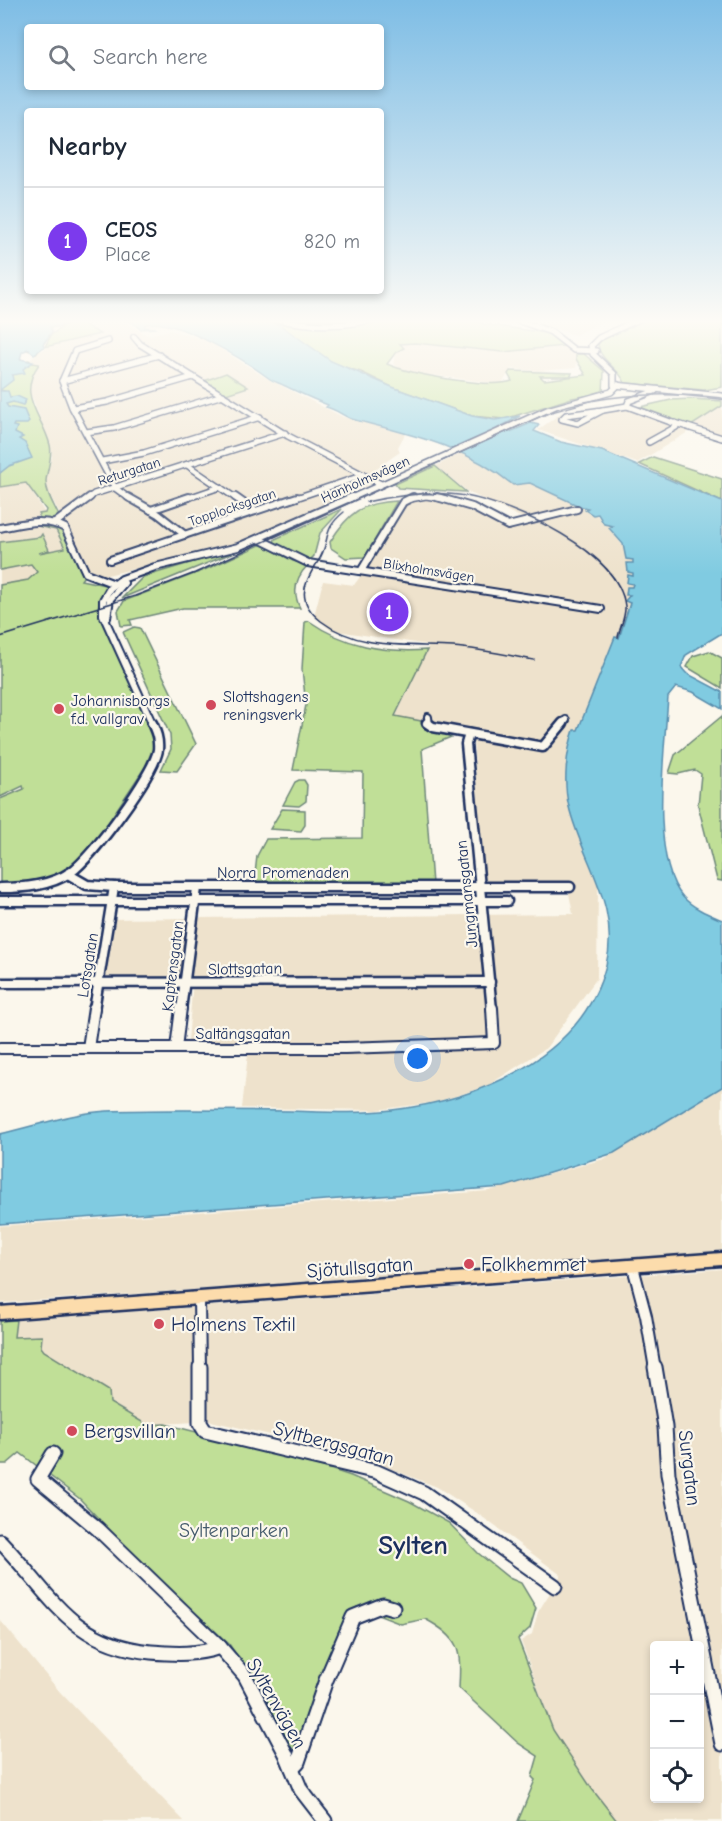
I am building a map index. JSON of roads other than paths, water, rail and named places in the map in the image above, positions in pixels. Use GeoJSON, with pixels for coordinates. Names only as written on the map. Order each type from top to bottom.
{"type":"FeatureCollection","features":[{"type":"Feature","properties":{"kind":"main road","name":"Sjötullsgatan"},"geometry":{"type":"LineString","coordinates":[[0,1313],[722,1259]]}},
{"type":"Feature","properties":{"kind":"street"},"geometry":{"type":"LineString","coordinates":[[71,404],[115,488],[138,505],[151,510],[185,535]]}},
{"type":"Feature","properties":{"kind":"street"},"geometry":{"type":"LineString","coordinates":[[73,408],[96,404]]}},
{"type":"Feature","properties":{"kind":"street"},"geometry":{"type":"LineString","coordinates":[[86,432],[114,428],[193,404]]}},
{"type":"Feature","properties":{"kind":"street"},"geometry":{"type":"LineString","coordinates":[[238,404],[361,476],[381,484]]}},
{"type":"Feature","properties":{"kind":"street","name":"Hanholmsvägen"},"geometry":{"type":"LineString","coordinates":[[118,585],[140,575],[220,554],[259,539],[564,404]]}},
{"type":"Feature","properties":{"kind":"street"},"geometry":{"type":"LineString","coordinates":[[604,409],[578,423],[562,419],[566,415],[604,409],[627,406],[722,438]]}},
{"type":"Feature","properties":{"kind":"street"},"geometry":{"type":"LineString","coordinates":[[102,461],[144,453],[260,417]]}},
{"type":"Feature","properties":{"kind":"street"},"geometry":{"type":"LineString","coordinates":[[649,442],[676,427],[675,423]]}},
{"type":"Feature","properties":{"kind":"street","name":"Returgatan"},"geometry":{"type":"LineString","coordinates":[[55,523],[84,499],[285,433]]}},
{"type":"Feature","properties":{"kind":"street"},"geometry":{"type":"LineString","coordinates":[[187,465],[255,511]]}},
{"type":"Feature","properties":{"kind":"street","name":"Topplocksgatan"},"geometry":{"type":"LineString","coordinates":[[110,560],[361,476]]}},
{"type":"Feature","properties":{"kind":"street"},"geometry":{"type":"LineString","coordinates":[[151,510],[220,487]]}},
{"type":"Feature","properties":{"kind":"street"},"geometry":{"type":"LineString","coordinates":[[360,571],[403,502],[409,498],[430,497],[458,502],[490,514],[508,526],[577,509]]}},
{"type":"Feature","properties":{"kind":"street"},"geometry":{"type":"LineString","coordinates":[[0,528],[36,522],[55,523],[64,528],[86,573],[118,585],[106,611],[107,622],[153,725],[159,747],[151,766],[96,848],[81,866],[68,874],[31,886],[0,888]]}},
{"type":"Feature","properties":{"kind":"street","name":"Blixholmsvägen"},"geometry":{"type":"LineString","coordinates":[[259,539],[303,561],[601,609]]}},
{"type":"Feature","properties":{"kind":"street"},"geometry":{"type":"LineString","coordinates":[[428,717],[429,726],[543,747],[566,720]]}},
{"type":"Feature","properties":{"kind":"street","name":"Jungmansgatan"},"geometry":{"type":"LineString","coordinates":[[469,734],[466,744],[495,1035],[494,1043],[486,1046]]}},
{"type":"Feature","properties":{"kind":"street","name":"Norra Promenaden"},"geometry":{"type":"LineString","coordinates":[[68,874],[87,885],[114,887],[570,887]]}},
{"type":"Feature","properties":{"kind":"street","name":"Lotsgatan"},"geometry":{"type":"LineString","coordinates":[[88,1048],[114,887]]}},
{"type":"Feature","properties":{"kind":"street","name":"Kaptensgatan"},"geometry":{"type":"LineString","coordinates":[[176,1048],[197,888]]}},
{"type":"Feature","properties":{"kind":"street"},"geometry":{"type":"LineString","coordinates":[[0,901],[507,901]]}},
{"type":"Feature","properties":{"kind":"street","name":"Slottsgatan"},"geometry":{"type":"LineString","coordinates":[[0,983],[490,982]]}},
{"type":"Feature","properties":{"kind":"street","name":"Saltängsgatan"},"geometry":{"type":"LineString","coordinates":[[0,1048],[486,1046]]}},
{"type":"Feature","properties":{"kind":"street","name":"Surgatan"},"geometry":{"type":"LineString","coordinates":[[633,1267],[646,1316],[665,1427],[668,1474],[722,1744]]}},
{"type":"Feature","properties":{"kind":"street","name":"Syltbergsgatan"},"geometry":{"type":"LineString","coordinates":[[199,1299],[200,1423],[205,1431],[376,1472],[424,1493],[555,1586]]}},
{"type":"Feature","properties":{"kind":"street","name":"Syltenvägen"},"geometry":{"type":"LineString","coordinates":[[53,1454],[38,1479],[98,1529],[220,1647],[245,1677],[301,1790],[326,1821]]}},
{"type":"Feature","properties":{"kind":"street"},"geometry":{"type":"LineString","coordinates":[[0,1541],[74,1625],[94,1639],[115,1648],[146,1653],[202,1654],[220,1647]]}},
{"type":"Feature","properties":{"kind":"street"},"geometry":{"type":"LineString","coordinates":[[292,1768],[298,1762],[326,1680],[353,1617],[383,1605],[393,1608]]}},
{"type":"Feature","properties":{"kind":"water"},"geometry":{"type":"Polygon","coordinates":[[[0,404],[6,404],[8,407],[24,410],[29,422],[13,426],[17,427],[15,433],[23,437],[19,439],[25,443],[32,458],[9,466],[0,473],[0,404]]]}},
{"type":"Feature","properties":{"kind":"water"},"geometry":{"type":"Polygon","coordinates":[[[326,404],[439,404],[472,416],[495,420],[520,416],[498,428],[510,432],[531,423],[539,425],[534,431],[561,442],[602,451],[722,502],[722,633],[686,655],[681,667],[686,673],[722,692],[722,709],[693,692],[676,687],[668,697],[662,801],[666,857],[672,880],[687,901],[722,920],[722,1087],[614,1153],[504,1187],[0,1224],[0,1134],[67,1117],[107,1111],[367,1112],[425,1105],[491,1084],[522,1069],[550,1049],[575,1025],[593,998],[606,965],[609,943],[608,923],[598,884],[569,807],[566,778],[567,758],[574,730],[578,730],[615,637],[619,638],[630,603],[625,601],[630,595],[626,595],[627,587],[632,587],[633,584],[627,583],[628,575],[633,576],[633,573],[628,572],[627,563],[633,563],[633,560],[626,559],[623,544],[609,528],[613,526],[604,524],[598,514],[593,515],[585,510],[588,508],[530,483],[513,485],[477,460],[458,451],[438,443],[355,420],[326,407],[328,405],[326,404]]]}},
{"type":"Feature","properties":{"kind":"railway"},"geometry":{"type":"LineString","coordinates":[[0,637],[135,596],[195,573],[559,408],[575,404]]}},
{"type":"Feature","properties":{"kind":"railway"},"geometry":{"type":"LineString","coordinates":[[366,502],[416,494],[454,494],[486,501],[536,520],[585,549],[604,567],[618,586],[625,606],[618,637]]}},
{"type":"Feature","properties":{"kind":"railway"},"geometry":{"type":"LineString","coordinates":[[344,512],[332,525],[321,556],[305,586],[304,593],[308,607],[321,621],[351,637],[367,641],[463,648],[534,660]]}},
{"type":"Feature","properties":{"kind":"place","name":"CEOS"},"geometry":{"type":"Point","coordinates":[389,612]}},
{"type":"Feature","properties":{"kind":"place","name":"Slottshagens reningsverk"},"geometry":{"type":"Point","coordinates":[211,705]}},
{"type":"Feature","properties":{"kind":"place","name":"Johannisborgs f.d. vallgrav"},"geometry":{"type":"Point","coordinates":[59,709]}},
{"type":"Feature","properties":{"kind":"place","name":"Folkhemmet"},"geometry":{"type":"Point","coordinates":[469,1264]}},
{"type":"Feature","properties":{"kind":"place","name":"Holmens Textil"},"geometry":{"type":"Point","coordinates":[159,1324]}},
{"type":"Feature","properties":{"kind":"place","name":"Bergsvillan"},"geometry":{"type":"Point","coordinates":[72,1431]}},
{"type":"Feature","properties":{"kind":"district","name":"Sylten"},"geometry":{"type":"Point","coordinates":[413,1545]}},
{"type":"Feature","properties":{"kind":"park label","name":"Syltenparken"},"geometry":{"type":"Point","coordinates":[234,1530]}}]}
